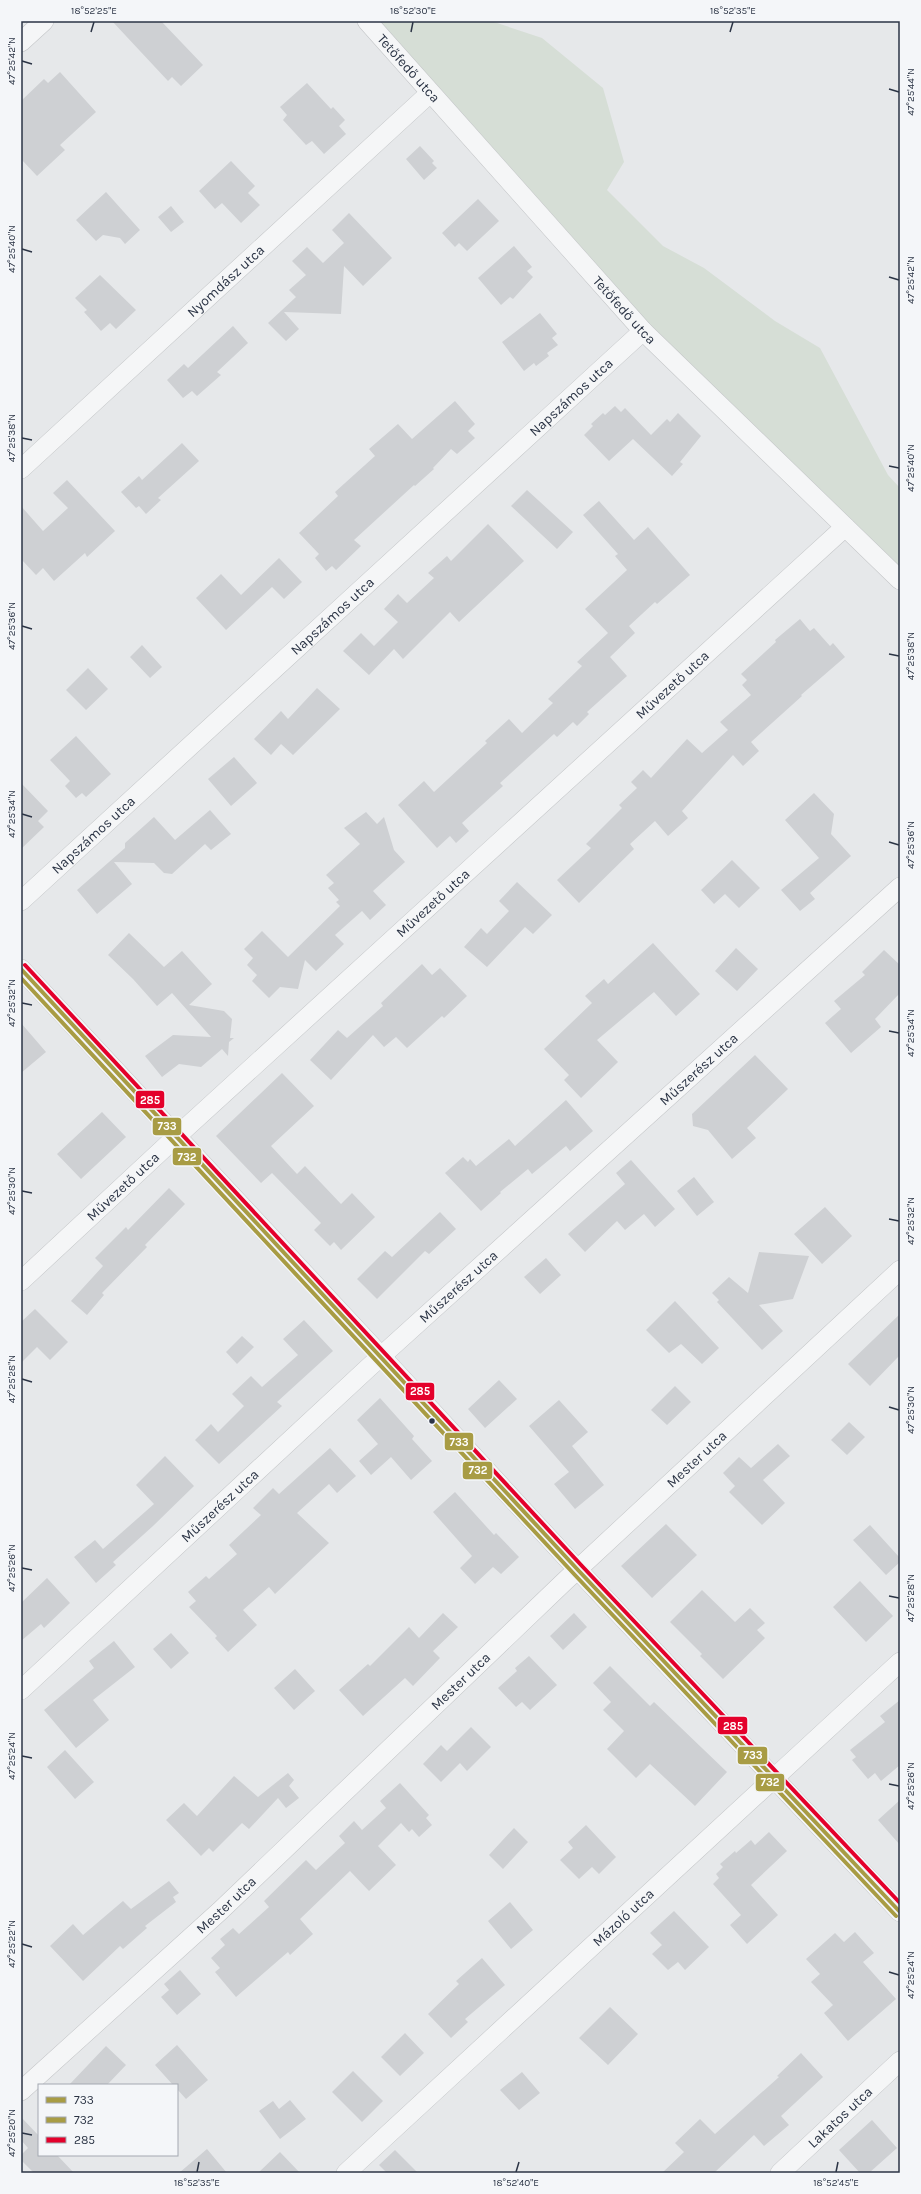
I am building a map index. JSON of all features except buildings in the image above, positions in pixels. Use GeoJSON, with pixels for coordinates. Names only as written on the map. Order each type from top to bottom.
{"type":"FeatureCollection","features":[{"type":"Feature","properties":{"kind":"street"},"geometry":{"type":"LineString","coordinates":[[21,42],[44,21]]}},
{"type":"Feature","properties":{"kind":"street","name":"Tetőfedő utca"},"geometry":{"type":"LineString","coordinates":[[367,21],[643,331],[900,580]]}},
{"type":"Feature","properties":{"kind":"street","name":"Nyomdász utca"},"geometry":{"type":"LineString","coordinates":[[21,469],[430,92]]}},
{"type":"Feature","properties":{"kind":"street","name":"Napszámos utca"},"geometry":{"type":"LineString","coordinates":[[21,901],[643,331]]}},
{"type":"Feature","properties":{"kind":"street","name":"Művezető utca"},"geometry":{"type":"LineString","coordinates":[[21,1281],[177,1136],[845,527]]}},
{"type":"Feature","properties":{"kind":"street","name":"Műszerész utca"},"geometry":{"type":"LineString","coordinates":[[21,1690],[382,1356],[900,887]]}},
{"type":"Feature","properties":{"kind":"street"},"geometry":{"type":"LineString","coordinates":[[21,970],[382,1356],[578,1570],[900,1912]]}},
{"type":"Feature","properties":{"kind":"street","name":"Mester utca"},"geometry":{"type":"LineString","coordinates":[[21,2091],[220,1911],[578,1570],[900,1270]]}},
{"type":"Feature","properties":{"kind":"street","name":"Mázoló utca"},"geometry":{"type":"LineString","coordinates":[[346,2173],[900,1662]]}},
{"type":"Feature","properties":{"kind":"street","name":"Lakatos utca"},"geometry":{"type":"LineString","coordinates":[[780,2173],[900,2061]]}},
{"type":"Feature","properties":{"kind":"shaded area"},"geometry":{"type":"Polygon","coordinates":[[[367,21],[491,21],[542,38],[603,88],[624,162],[607,190],[663,246],[704,268],[775,321],[820,348],[888,475],[900,488],[900,580],[643,331],[367,21]]]}},
{"type":"Feature","properties":{"kind":"transit line","name":"285"},"geometry":{"type":"LineString","coordinates":[[25,965],[582,1566],[900,1903]]}},
{"type":"Feature","properties":{"kind":"transit line","name":"733"},"geometry":{"type":"LineString","coordinates":[[21,969],[578,1570],[900,1912]]}},
{"type":"Feature","properties":{"kind":"transit line","name":"732"},"geometry":{"type":"LineString","coordinates":[[21,978],[574,1574],[896,1916]]}}]}
